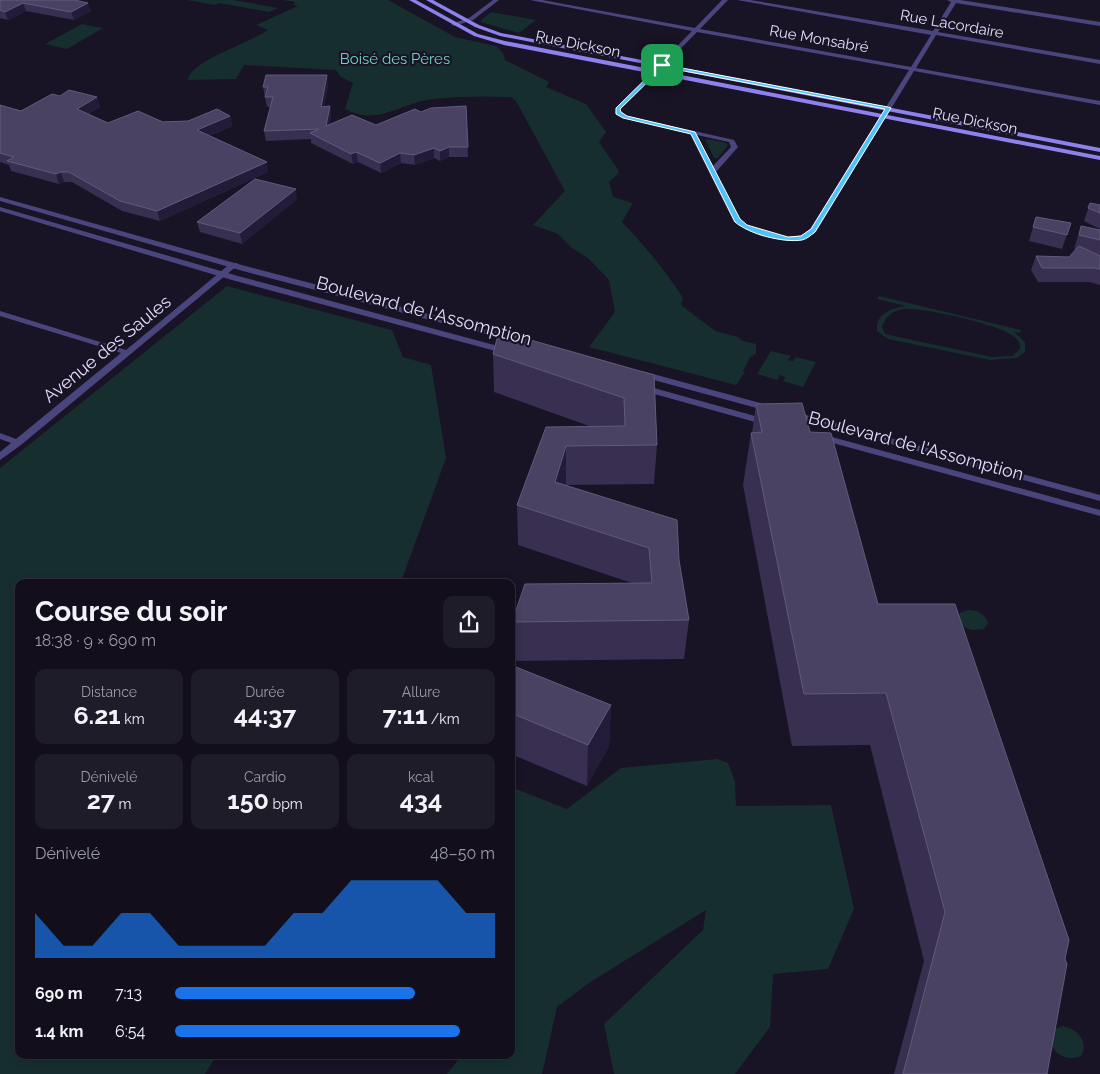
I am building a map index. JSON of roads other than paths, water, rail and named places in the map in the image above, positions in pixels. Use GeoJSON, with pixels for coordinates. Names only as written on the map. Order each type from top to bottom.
{"type":"FeatureCollection","features":[{"type":"Feature","properties":{"kind":"main road","name":"Rue Dickson"},"geometry":{"type":"LineString","coordinates":[[412,0],[476,35],[504,43],[1100,158]]}},
{"type":"Feature","properties":{"kind":"main road","name":"Rue Dickson"},"geometry":{"type":"LineString","coordinates":[[429,0],[489,31],[511,36],[1100,150]]}},
{"type":"Feature","properties":{"kind":"street"},"geometry":{"type":"LineString","coordinates":[[454,24],[467,21],[496,0]]}},
{"type":"Feature","properties":{"kind":"street","name":"Rue Monsabré"},"geometry":{"type":"LineString","coordinates":[[532,0],[1100,103]]}},
{"type":"Feature","properties":{"kind":"street"},"geometry":{"type":"LineString","coordinates":[[713,171],[733,149],[734,144],[727,140],[625,117],[618,113],[618,109],[725,0]]}},
{"type":"Feature","properties":{"kind":"street","name":"Rue Lacordaire"},"geometry":{"type":"LineString","coordinates":[[740,0],[1100,62]]}},
{"type":"Feature","properties":{"kind":"street"},"geometry":{"type":"LineString","coordinates":[[693,133],[737,220],[745,227],[770,235],[788,239],[801,239],[813,230],[953,0],[1100,24]]}},
{"type":"Feature","properties":{"kind":"street","name":"Boulevard de l'Assomption"},"geometry":{"type":"LineString","coordinates":[[0,199],[234,265],[523,342]]}},
{"type":"Feature","properties":{"kind":"street","name":"Boulevard de l'Assomption"},"geometry":{"type":"LineString","coordinates":[[0,209],[224,274],[511,353]]}},
{"type":"Feature","properties":{"kind":"street","name":"Avenue des Saules"},"geometry":{"type":"LineString","coordinates":[[0,457],[234,265]]}},
{"type":"Feature","properties":{"kind":"street"},"geometry":{"type":"LineString","coordinates":[[0,313],[128,353]]}},
{"type":"Feature","properties":{"kind":"street","name":"Boulevard de l'Assomption"},"geometry":{"type":"LineString","coordinates":[[635,372],[1100,498]]}},
{"type":"Feature","properties":{"kind":"street"},"geometry":{"type":"LineString","coordinates":[[635,386],[776,425]]}},
{"type":"Feature","properties":{"kind":"street","name":"Boulevard de l'Assomption"},"geometry":{"type":"LineString","coordinates":[[812,435],[1100,513]]}},
{"type":"Feature","properties":{"kind":"street"},"geometry":{"type":"LineString","coordinates":[[0,436],[18,443]]}},
{"type":"Feature","properties":{"kind":"park label","name":"Boisé des Pères"},"geometry":{"type":"Point","coordinates":[395,59]}}]}
